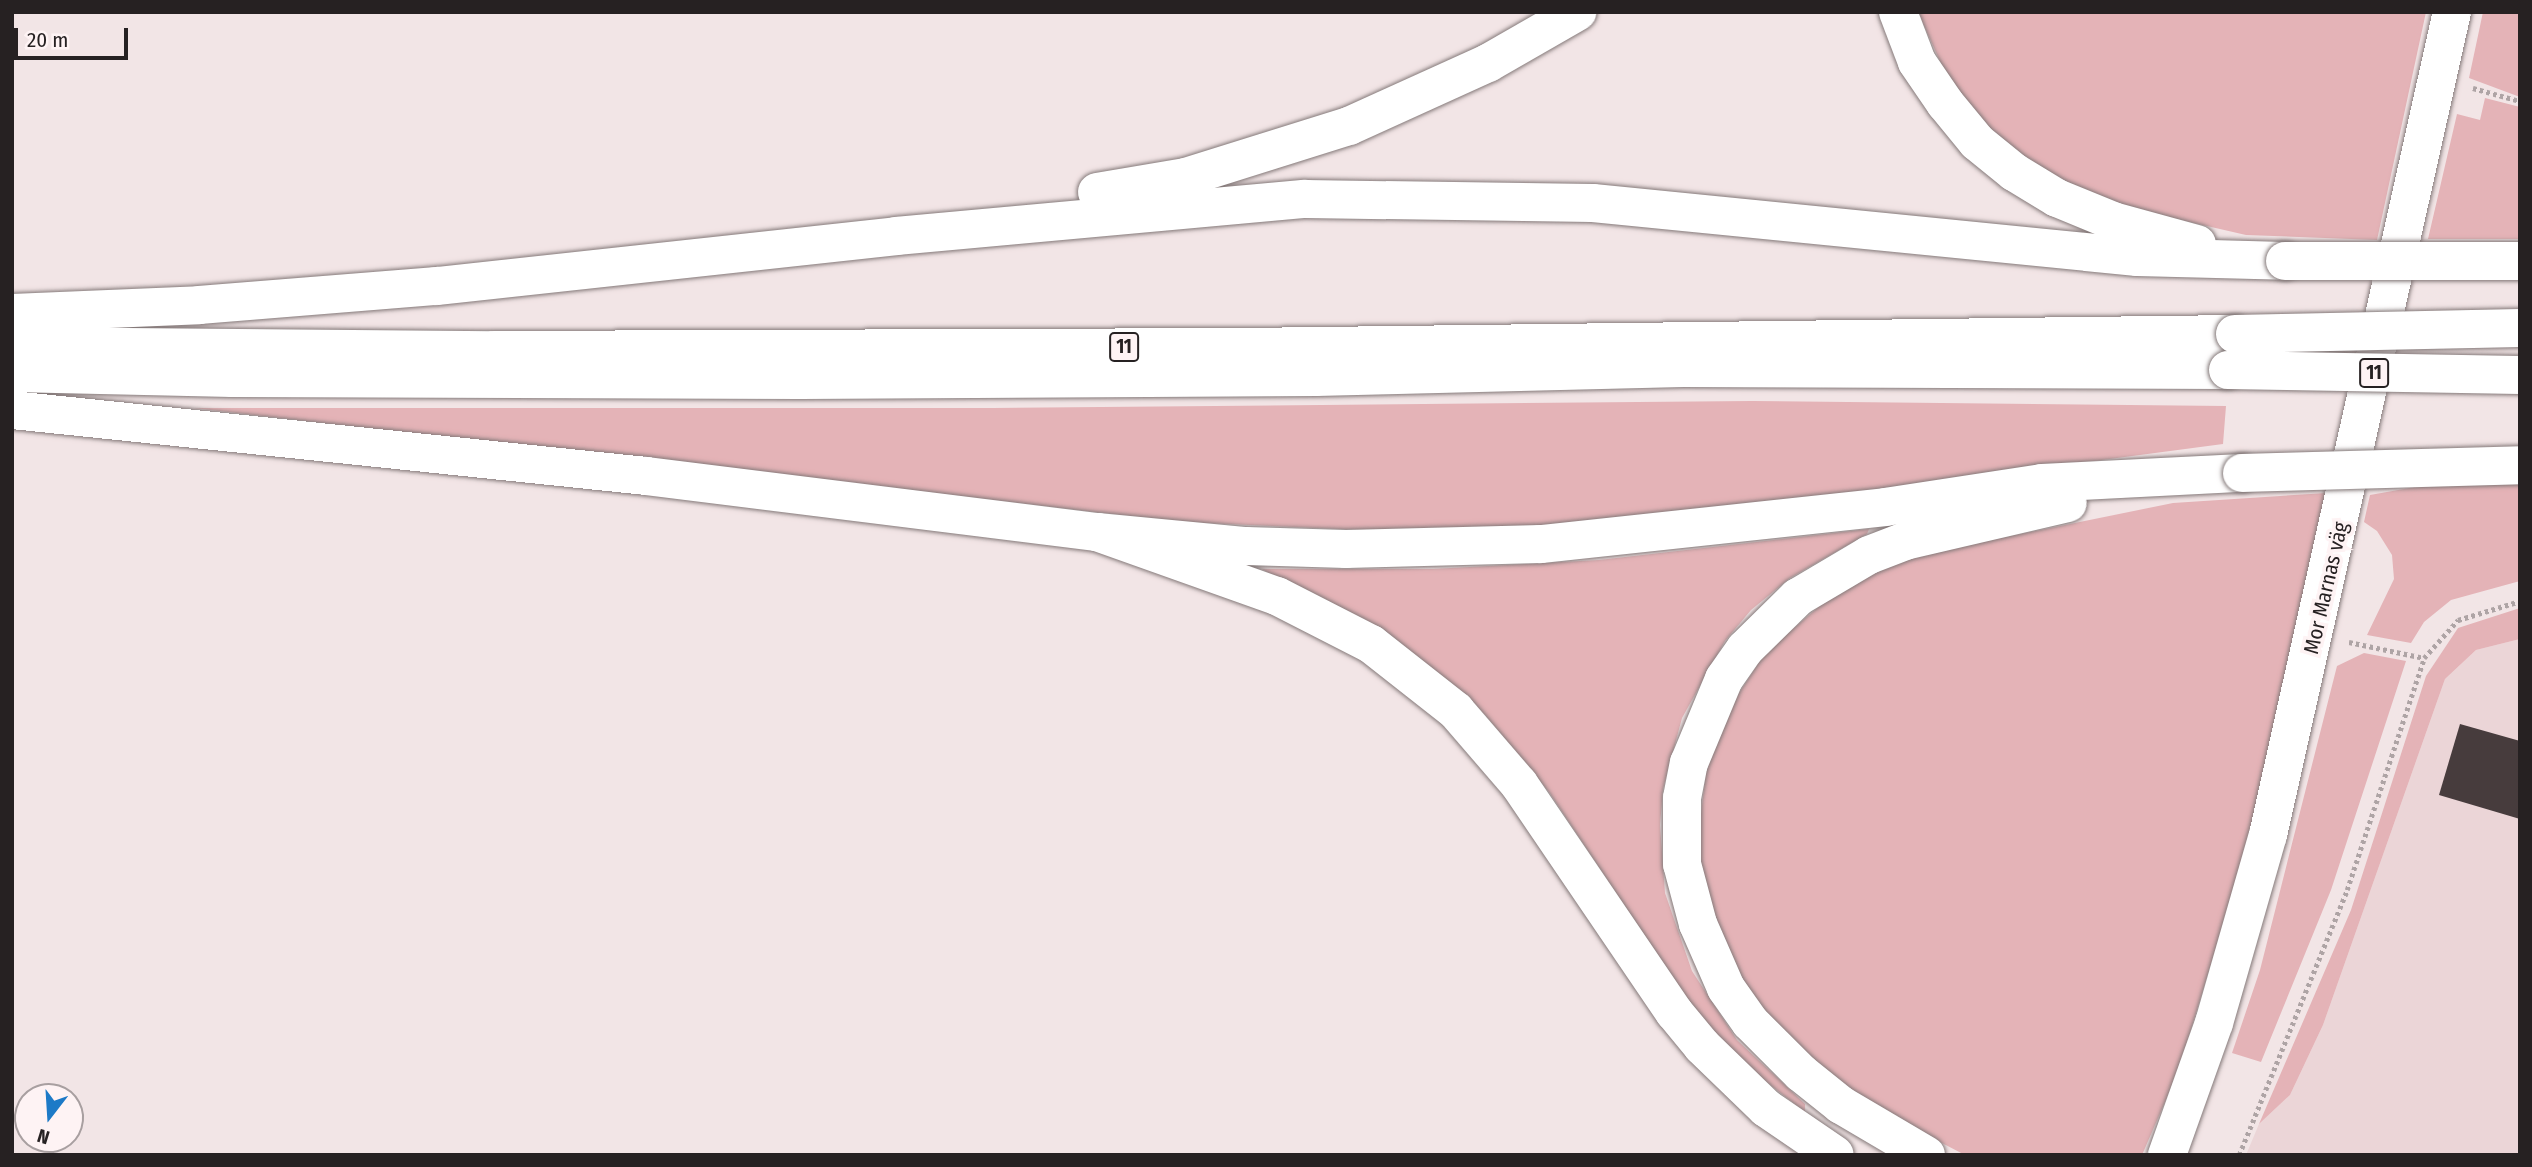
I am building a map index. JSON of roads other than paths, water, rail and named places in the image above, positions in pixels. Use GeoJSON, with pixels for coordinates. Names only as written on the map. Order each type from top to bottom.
{"type":"FeatureCollection","features":[{"type":"Feature","properties":{"kind":"main road"},"geometry":{"type":"LineString","coordinates":[[437,286],[805,228],[1186,177],[1349,126],[1420,97],[1577,12]]}},
{"type":"Feature","properties":{"kind":"main road"},"geometry":{"type":"LineString","coordinates":[[1898,12],[1917,62],[1945,103],[1977,142],[2014,172],[2057,198],[2113,221],[2285,261]]}},
{"type":"Feature","properties":{"kind":"main road","name":"Mor Marnas väg"},"geometry":{"type":"LineString","coordinates":[[2167,1155],[2242,930],[2316,635],[2452,12]]}},
{"type":"Feature","properties":{"kind":"main road"},"geometry":{"type":"LineString","coordinates":[[12,313],[200,305],[437,286],[1189,207],[1412,197],[1686,210],[2137,257],[2285,261],[2520,261]]}},
{"type":"Feature","properties":{"kind":"main road","name":"11"},"geometry":{"type":"LineString","coordinates":[[12,346],[480,350],[1188,347],[2520,328]]}},
{"type":"Feature","properties":{"kind":"main road","name":"11"},"geometry":{"type":"LineString","coordinates":[[12,373],[691,380],[1316,377],[1683,368],[2228,370],[2520,375]]}},
{"type":"Feature","properties":{"kind":"main road"},"geometry":{"type":"LineString","coordinates":[[12,410],[646,476],[1097,532],[1271,547],[1541,544],[1871,508],[2042,483],[2189,478],[2242,473],[2520,465]]}},
{"type":"Feature","properties":{"kind":"main road"},"geometry":{"type":"LineString","coordinates":[[1926,1155],[1841,1105],[1801,1073],[1750,1022],[1726,988],[1698,924],[1682,864],[1682,798],[1704,718],[1731,669],[1767,626],[1798,597],[1869,555],[1965,525],[2189,478]]}},
{"type":"Feature","properties":{"kind":"main road"},"geometry":{"type":"LineString","coordinates":[[1097,532],[1311,611],[1371,644],[1429,687],[1486,743],[1519,783],[1632,953],[1702,1046],[1766,1108],[1835,1155]]}}]}
